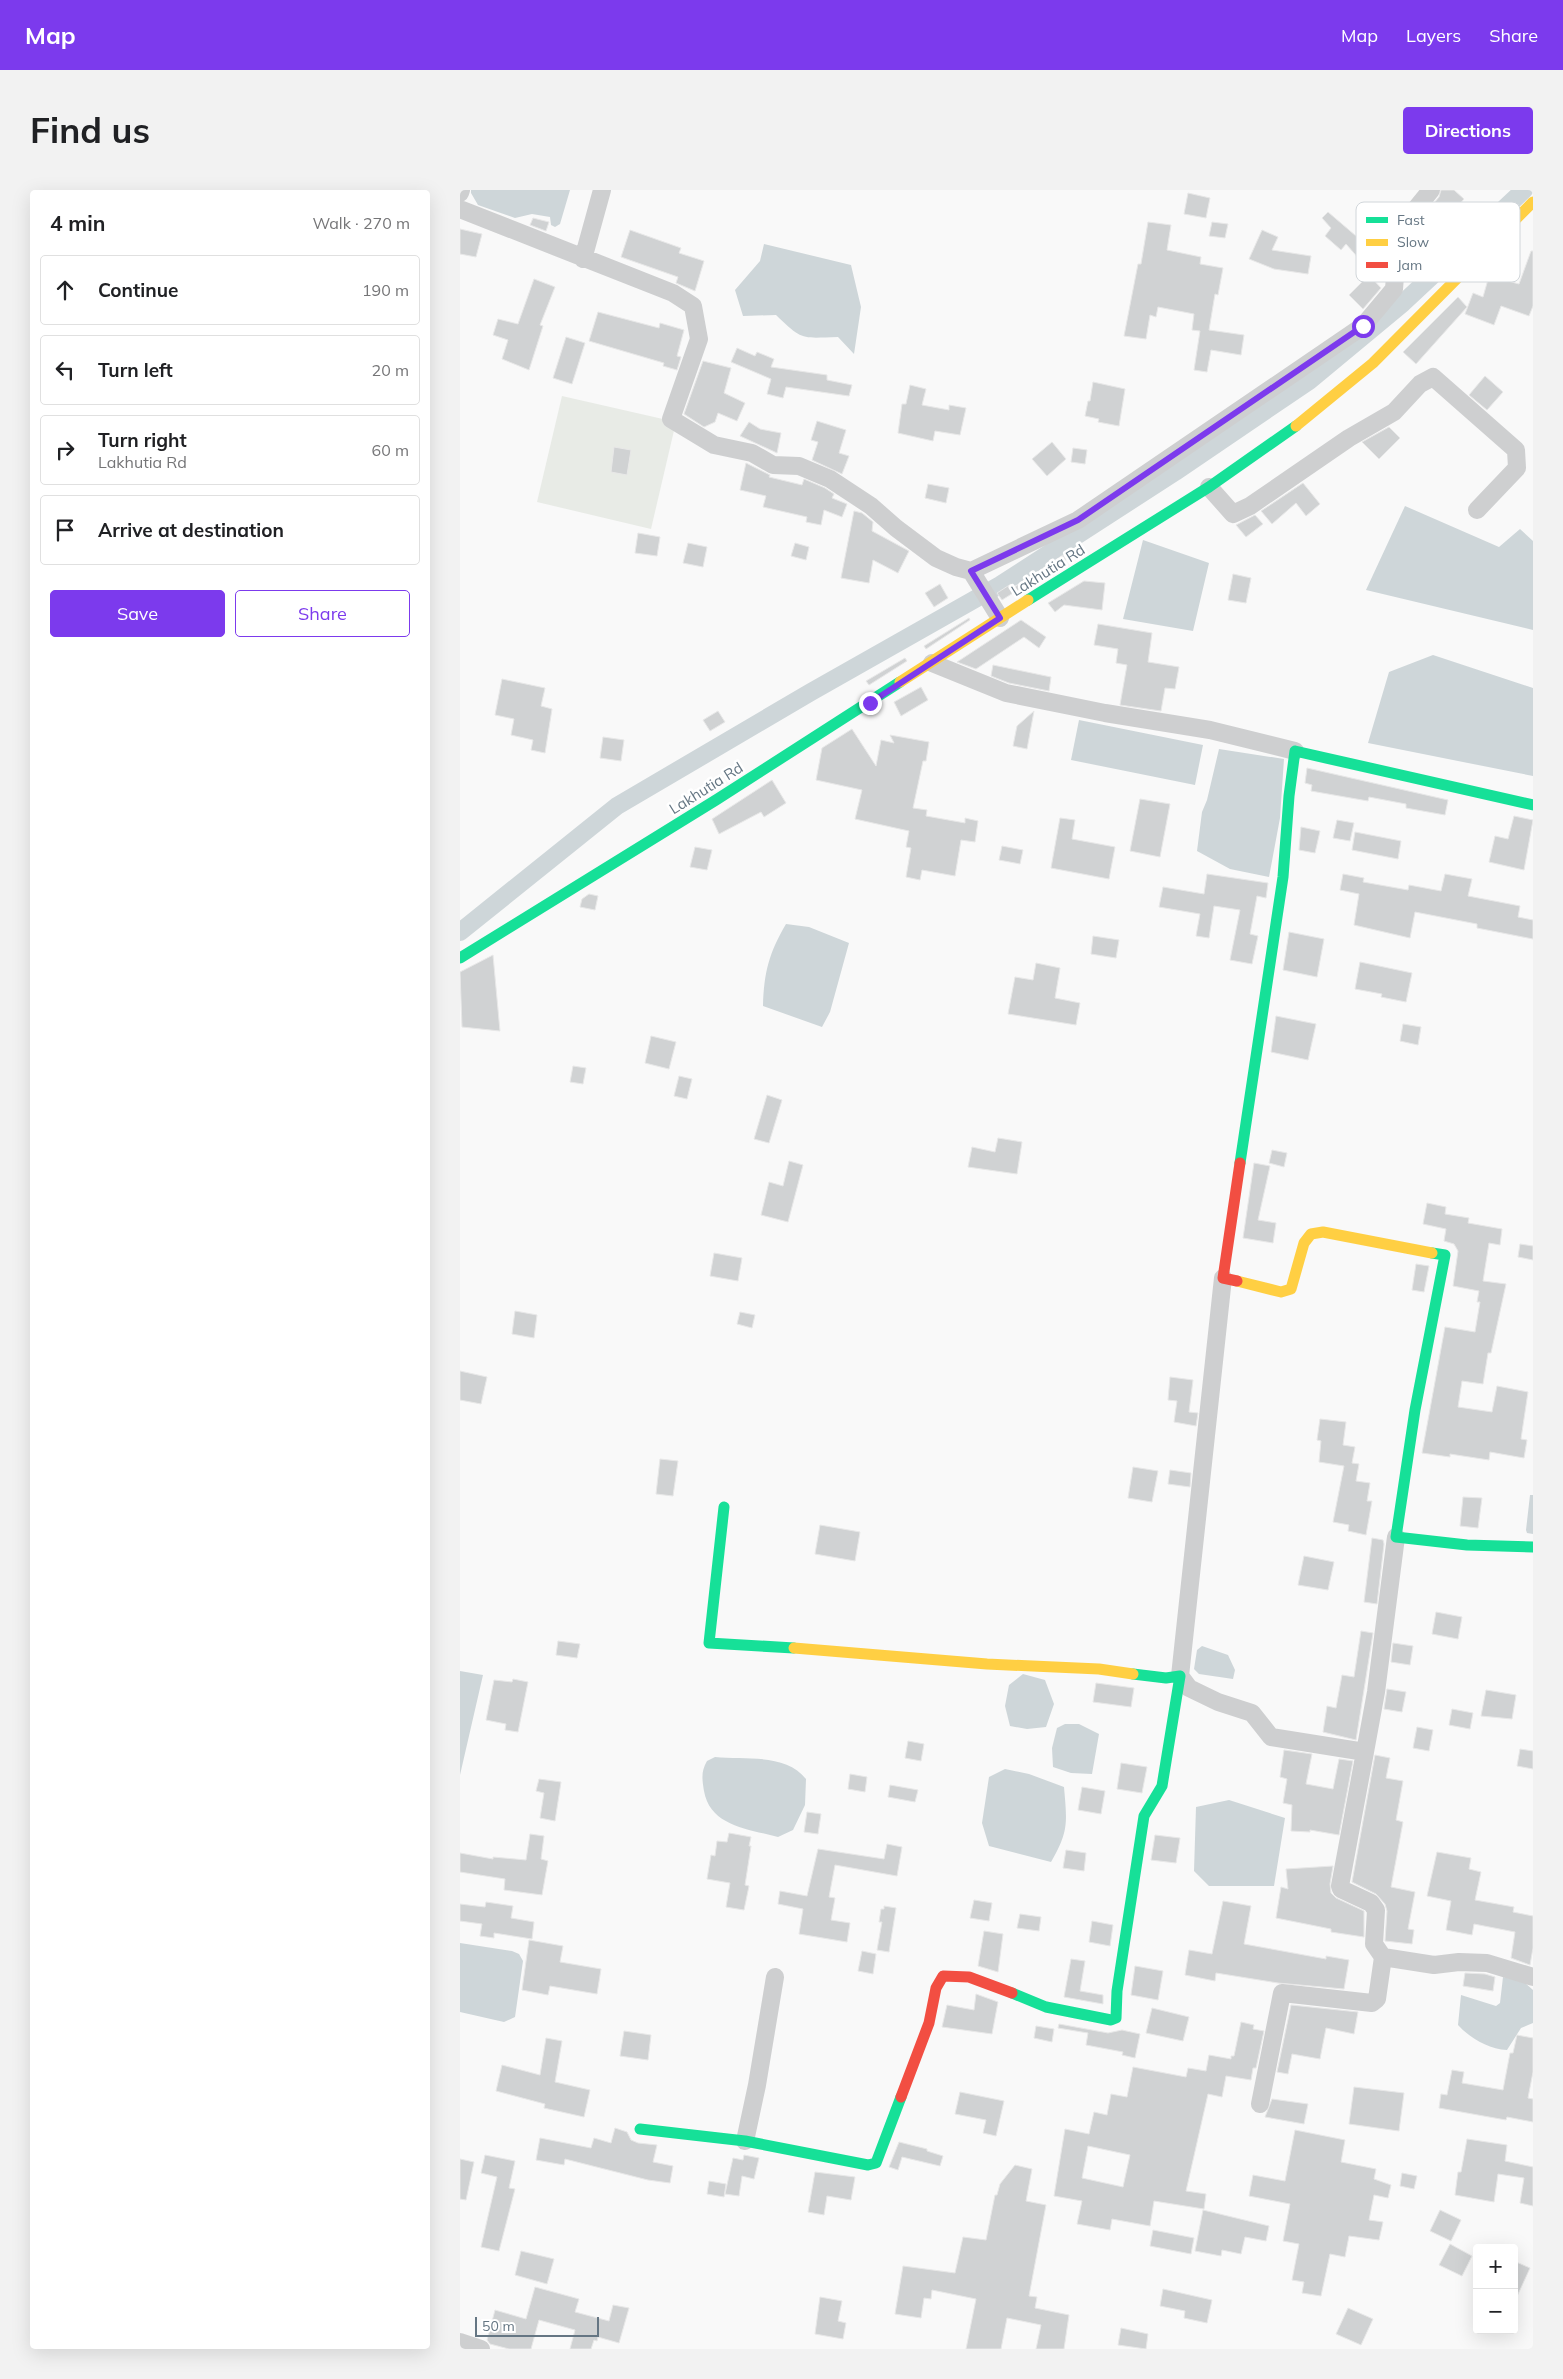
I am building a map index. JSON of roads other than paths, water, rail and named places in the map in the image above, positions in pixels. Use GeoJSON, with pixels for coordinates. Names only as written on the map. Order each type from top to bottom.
{"type":"FeatureCollection","features":[{"type":"Feature","properties":{"kind":"street"},"geometry":{"type":"LineString","coordinates":[[583,259],[602,190]]}},
{"type":"Feature","properties":{"kind":"street"},"geometry":{"type":"LineString","coordinates":[[1421,202],[1431,190]]}},
{"type":"Feature","properties":{"kind":"street","name":"Lakhutia Rd"},"geometry":{"type":"LineString","coordinates":[[1520,215],[1533,202]]}},
{"type":"Feature","properties":{"kind":"street"},"geometry":{"type":"LineString","coordinates":[[460,209],[673,293],[694,306],[699,339],[672,419],[714,445],[752,453],[773,465],[798,466],[830,478],[871,506],[896,528],[936,558],[973,574],[1000,618]]}},
{"type":"Feature","properties":{"kind":"street"},"geometry":{"type":"LineString","coordinates":[[973,574],[1078,520],[1363,326],[1394,289],[1395,282]]}},
{"type":"Feature","properties":{"kind":"street","name":"Lakhutia Rd"},"geometry":{"type":"LineString","coordinates":[[460,958],[716,800],[1000,618],[1209,488],[1314,413],[1373,363],[1453,282]]}},
{"type":"Feature","properties":{"kind":"street"},"geometry":{"type":"LineString","coordinates":[[1209,488],[1233,514],[1250,506],[1349,438],[1394,412],[1420,384],[1433,377],[1516,450],[1517,468],[1477,510]]}},
{"type":"Feature","properties":{"kind":"street"},"geometry":{"type":"LineString","coordinates":[[932,663],[1006,693],[1210,730],[1533,805]]}},
{"type":"Feature","properties":{"kind":"street"},"geometry":{"type":"LineString","coordinates":[[640,2129],[745,2141],[868,2164],[876,2163],[929,2023],[936,1988],[942,1976],[952,1974],[996,1986],[1046,2007],[1111,2020],[1116,2018],[1117,1991],[1144,1816],[1162,1786],[1180,1676],[1223,1278],[1283,878],[1288,804],[1295,751]]}},
{"type":"Feature","properties":{"kind":"street"},"geometry":{"type":"LineString","coordinates":[[1223,1278],[1282,1292],[1291,1289],[1304,1243],[1311,1234],[1323,1232],[1445,1256],[1415,1410],[1376,1692],[1340,1886],[1341,1889],[1374,1906],[1376,1910],[1374,1944],[1382,1957],[1377,1999],[1372,2003],[1282,1993],[1260,2104]]}},
{"type":"Feature","properties":{"kind":"street"},"geometry":{"type":"LineString","coordinates":[[724,1507],[709,1643],[882,1654],[987,1664],[1099,1669],[1166,1678],[1180,1676]]}},
{"type":"Feature","properties":{"kind":"street"},"geometry":{"type":"LineString","coordinates":[[1396,1537],[1467,1545],[1533,1547]]}},
{"type":"Feature","properties":{"kind":"street"},"geometry":{"type":"LineString","coordinates":[[1180,1676],[1189,1688],[1218,1702],[1252,1713],[1271,1737],[1365,1752]]}},
{"type":"Feature","properties":{"kind":"street"},"geometry":{"type":"LineString","coordinates":[[1382,1957],[1434,1965],[1459,1962],[1487,1963],[1533,1977]]}},
{"type":"Feature","properties":{"kind":"street"},"geometry":{"type":"LineString","coordinates":[[745,2141],[759,2076],[774,1977]]}},
{"type":"Feature","properties":{"kind":"street"},"geometry":{"type":"LineString","coordinates":[[460,2342],[481,2349]]}},
{"type":"Feature","properties":{"kind":"waterway"},"geometry":{"type":"LineString","coordinates":[[1511,202],[1524,190]]}},
{"type":"Feature","properties":{"kind":"waterway"},"geometry":{"type":"LineString","coordinates":[[460,932],[617,806],[811,692],[1000,585],[1175,472],[1309,381],[1425,282]]}}]}
